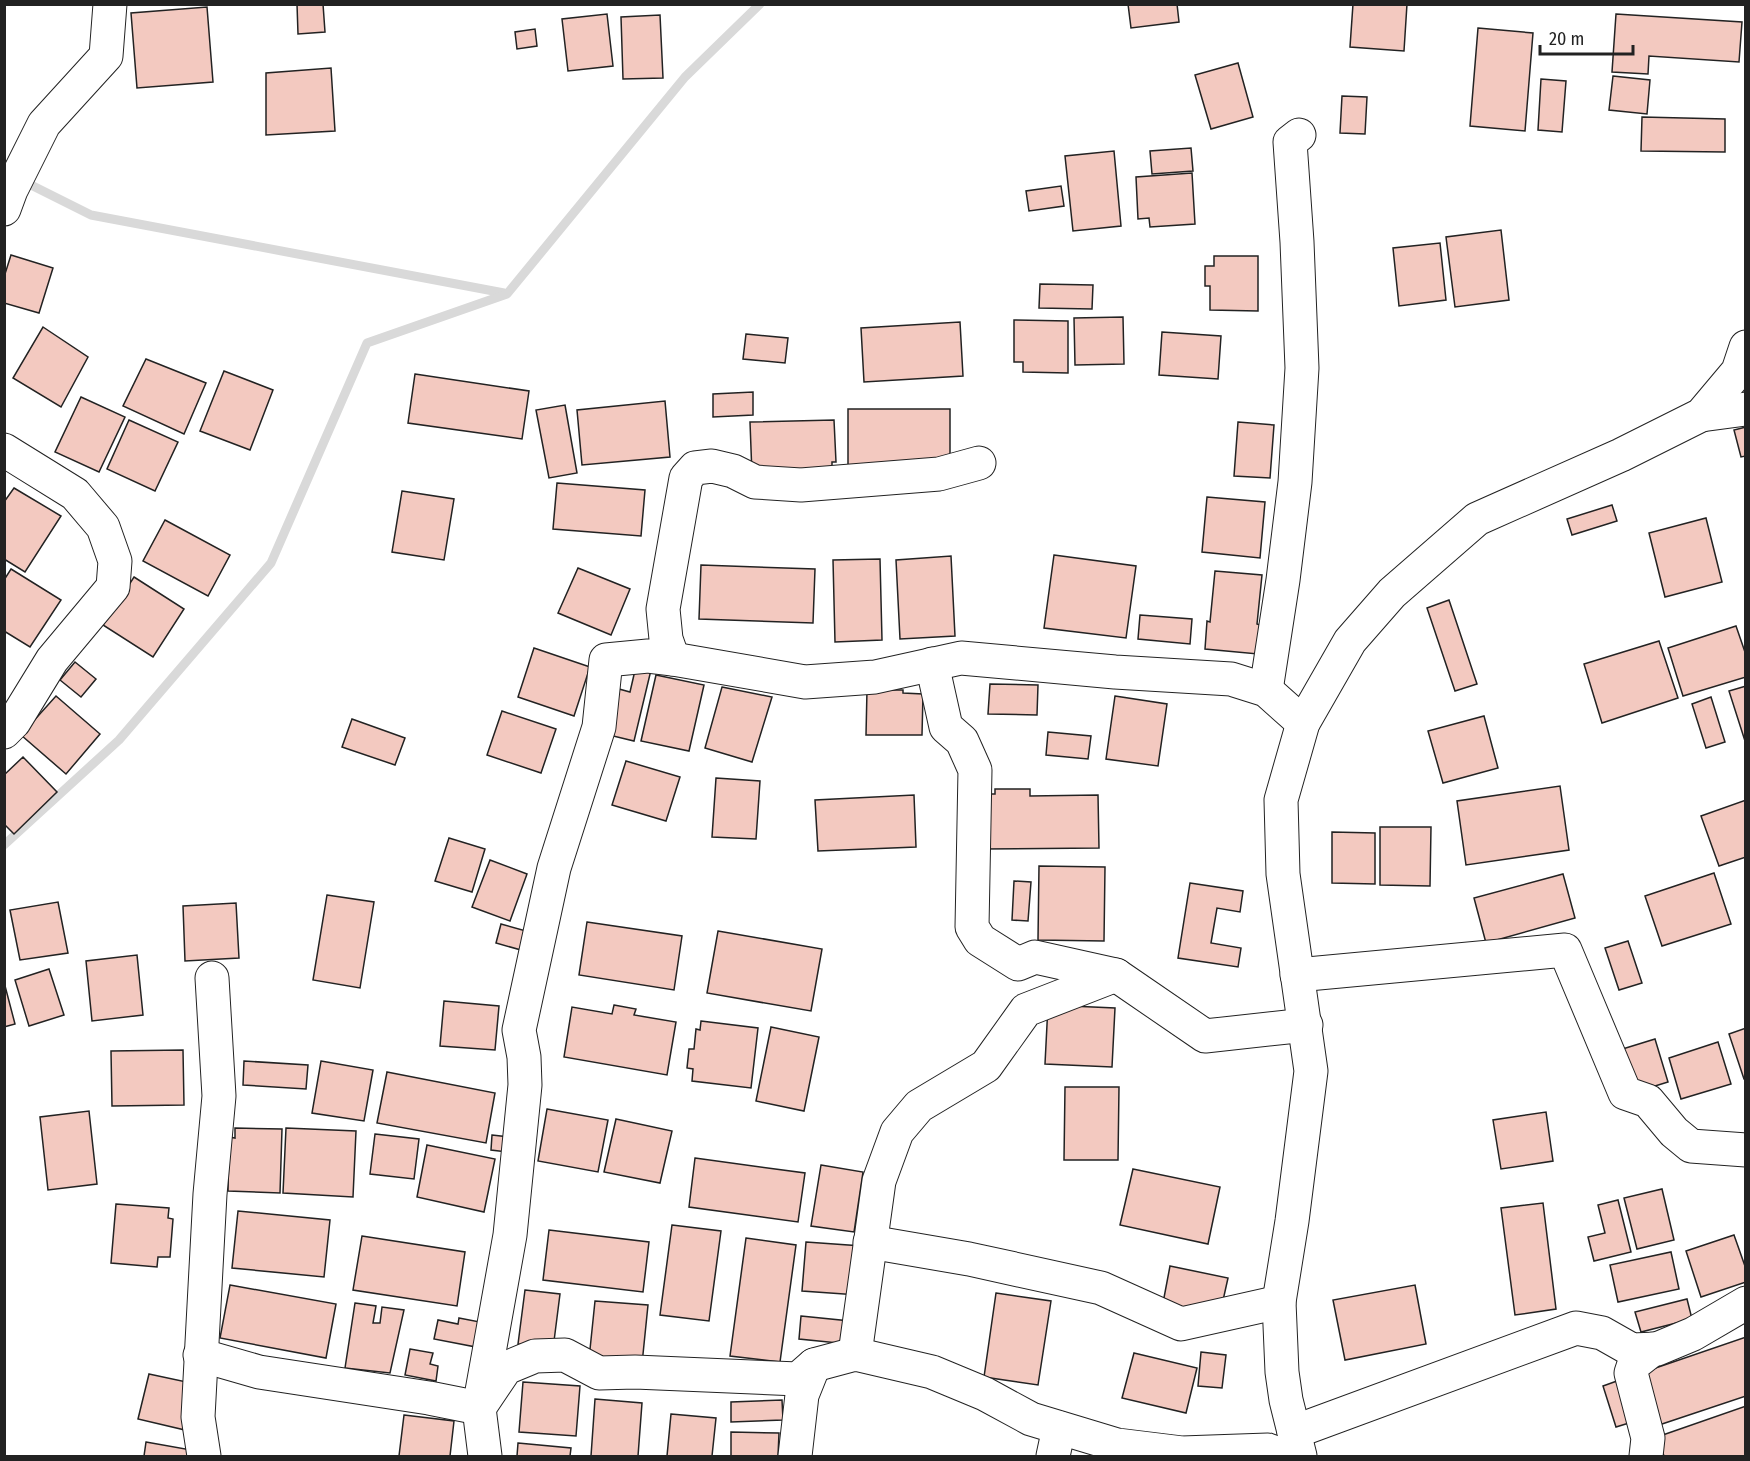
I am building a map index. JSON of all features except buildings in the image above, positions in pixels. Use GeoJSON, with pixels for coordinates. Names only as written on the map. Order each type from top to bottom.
{"type":"FeatureCollection","features":[{"type":"Feature","properties":{"kind":"street"},"geometry":{"type":"LineString","coordinates":[[4,209],[44,124],[106,56],[118,7]]}},
{"type":"Feature","properties":{"kind":"street"},"geometry":{"type":"LineString","coordinates":[[1266,690],[1286,558],[1298,436],[1302,368],[1290,142],[1299,135]]}},
{"type":"Feature","properties":{"kind":"street"},"geometry":{"type":"LineString","coordinates":[[1701,415],[1738,371],[1746,347]]}},
{"type":"Feature","properties":{"kind":"street"},"geometry":{"type":"LineString","coordinates":[[1293,1448],[1282,1372],[1279,1302],[1311,1071],[1282,874],[1281,800],[1303,723],[1350,640],[1392,593],[1477,519],[1621,455],[1701,415],[1746,409]]}},
{"type":"Feature","properties":{"kind":"street"},"geometry":{"type":"LineString","coordinates":[[4,450],[75,494],[104,527],[115,561],[113,587],[52,660],[14,722],[4,732]]}},
{"type":"Feature","properties":{"kind":"street"},"geometry":{"type":"LineString","coordinates":[[673,659],[666,639],[663,609],[686,478],[695,468],[712,466],[734,471],[755,482],[801,485],[939,474],[979,463]]}},
{"type":"Feature","properties":{"kind":"street"},"geometry":{"type":"LineString","coordinates":[[485,1456],[479,1408],[510,1235],[525,1084],[524,1057],[519,1030],[554,868],[599,727],[606,660],[648,656],[806,682],[875,677],[961,658],[1115,672],[1231,679],[1266,690],[1303,723]]}},
{"type":"Feature","properties":{"kind":"street"},"geometry":{"type":"LineString","coordinates":[[932,664],[946,726],[962,741],[975,770],[972,927],[980,940],[1018,964],[1035,957],[1116,975],[1205,1036],[1306,1025]]}},
{"type":"Feature","properties":{"kind":"street"},"geometry":{"type":"LineString","coordinates":[[1297,975],[1565,950],[1625,1093],[1648,1101],[1674,1132],[1691,1146],[1746,1150]]}},
{"type":"Feature","properties":{"kind":"street"},"geometry":{"type":"LineString","coordinates":[[855,1354],[879,1181],[897,1132],[919,1106],[986,1066],[1026,1010],[1116,975]]}},
{"type":"Feature","properties":{"kind":"street"},"geometry":{"type":"LineString","coordinates":[[204,1456],[198,1417],[200,1355],[210,1194],[219,1096],[212,978]]}},
{"type":"Feature","properties":{"kind":"street"},"geometry":{"type":"LineString","coordinates":[[870,1242],[969,1259],[1101,1288],[1181,1324],[1279,1302]]}},
{"type":"Feature","properties":{"kind":"street"},"geometry":{"type":"LineString","coordinates":[[1646,1456],[1648,1438],[1631,1372],[1634,1364],[1653,1349],[1693,1334],[1746,1304]]}},
{"type":"Feature","properties":{"kind":"street"},"geometry":{"type":"LineString","coordinates":[[479,1408],[506,1368],[535,1356],[565,1354],[599,1373],[635,1372],[798,1379],[814,1365],[855,1354],[932,1372],[985,1394],[1031,1419],[1056,1442],[1116,1445],[1182,1453],[1268,1450],[1293,1448],[1576,1329],[1602,1333],[1632,1350],[1653,1349]]}},
{"type":"Feature","properties":{"kind":"street"},"geometry":{"type":"LineString","coordinates":[[200,1355],[259,1372],[418,1396],[479,1408]]}},
{"type":"Feature","properties":{"kind":"street"},"geometry":{"type":"LineString","coordinates":[[795,1456],[802,1395],[814,1365]]}},
{"type":"Feature","properties":{"kind":"waterway"},"geometry":{"type":"LineString","coordinates":[[4,845],[119,740],[271,563],[367,343],[507,294],[685,77],[760,4]]}},
{"type":"Feature","properties":{"kind":"waterway"},"geometry":{"type":"LineString","coordinates":[[23,181],[91,215],[504,293]]}}]}
